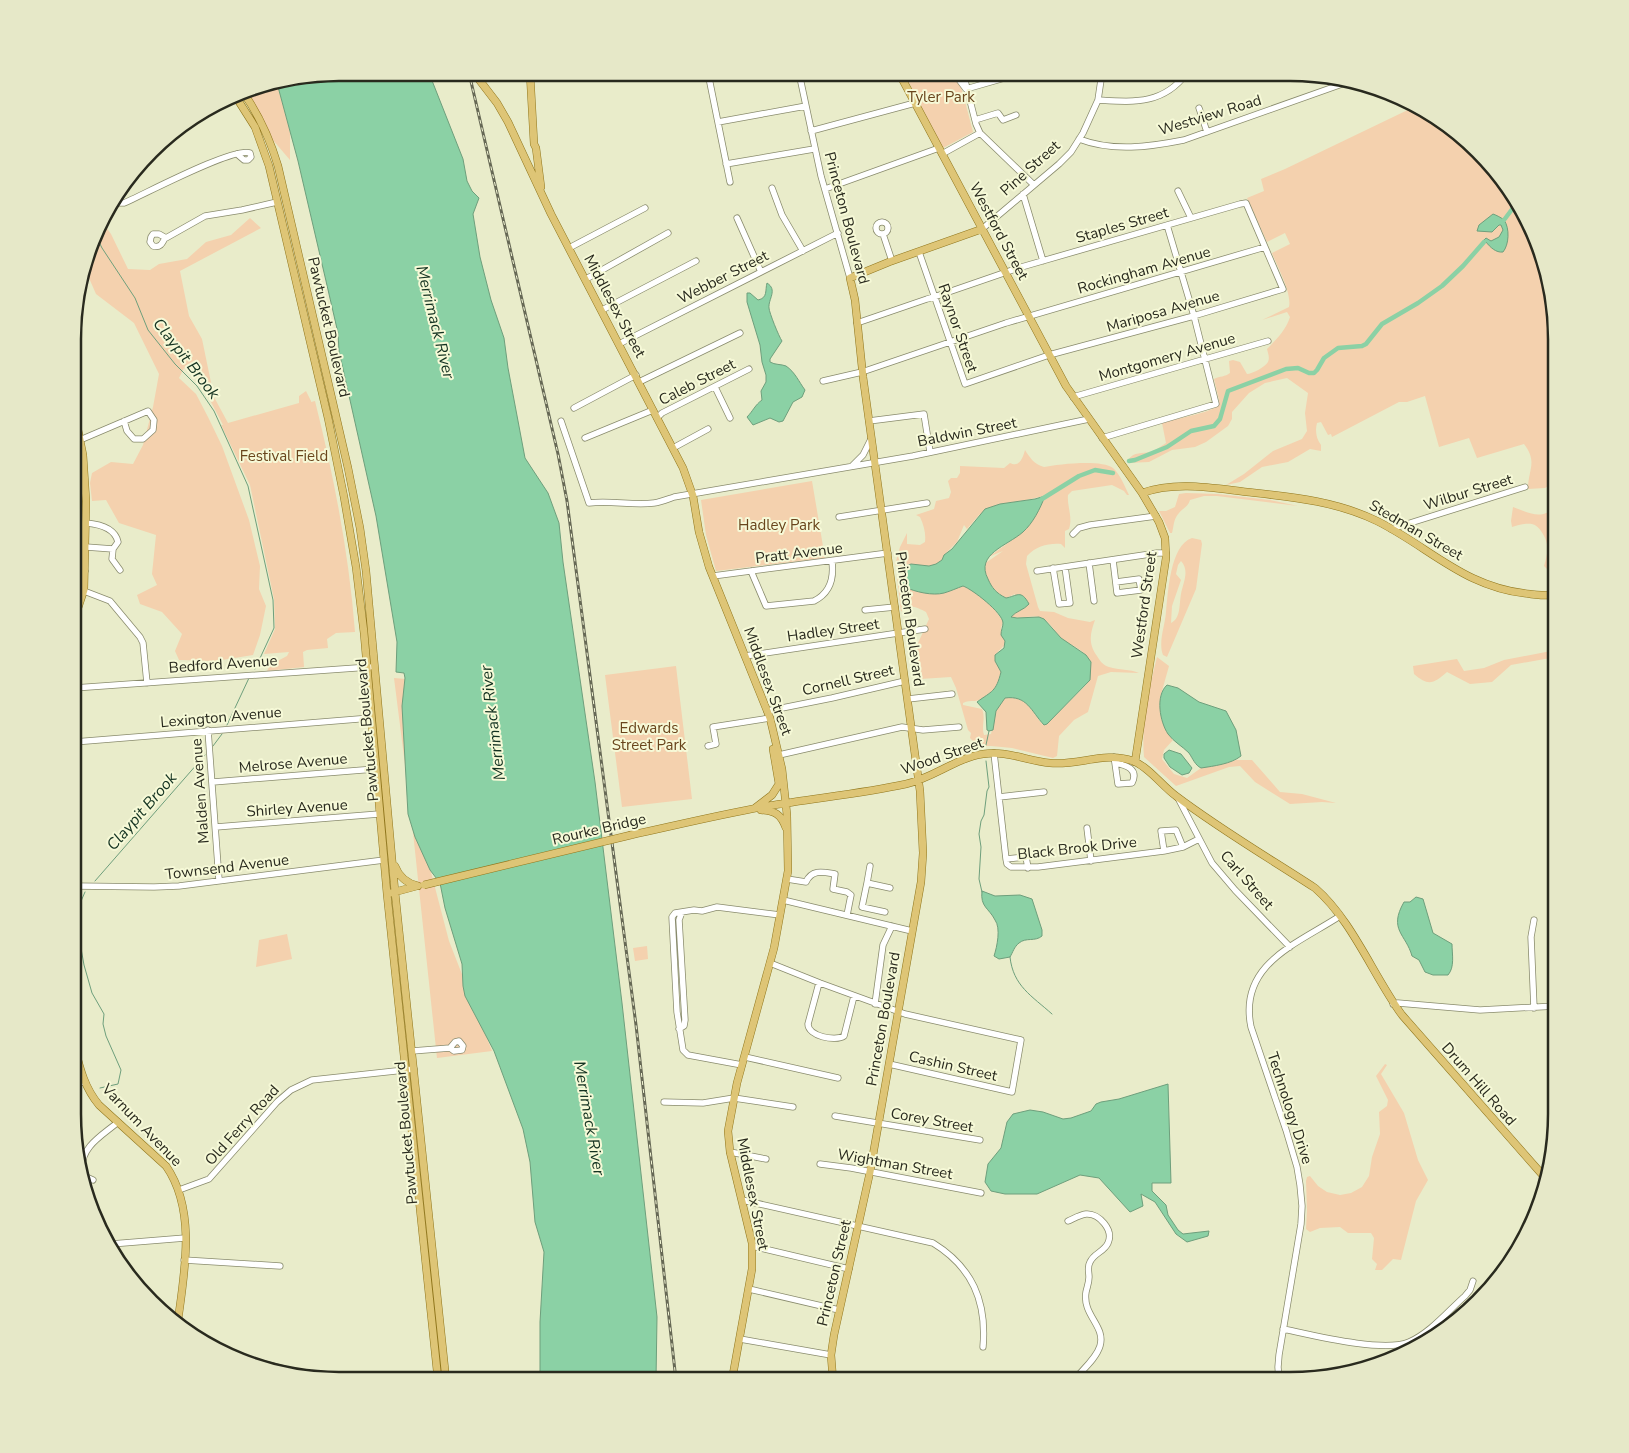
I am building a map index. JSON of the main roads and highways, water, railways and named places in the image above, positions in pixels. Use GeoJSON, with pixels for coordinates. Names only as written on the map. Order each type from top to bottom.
{"type":"FeatureCollection","features":[{"type":"Feature","properties":{"kind":"main road"},"geometry":{"type":"LineString","coordinates":[[480,81],[497,103],[530,170]]}},
{"type":"Feature","properties":{"kind":"main road","name":"Middlesex Street"},"geometry":{"type":"LineString","coordinates":[[530,81],[534,144],[544,200]]}},
{"type":"Feature","properties":{"kind":"main road","name":"Westford Street"},"geometry":{"type":"LineString","coordinates":[[903,81],[1049,355],[1074,397],[1142,493],[1156,516],[1165,538],[1166,553],[1135,762]]}},
{"type":"Feature","properties":{"kind":"main road","name":"Pawtucket Boulevard"},"geometry":{"type":"LineString","coordinates":[[248,98],[261,121],[274,154],[339,426],[360,528],[372,620],[371,718],[379,814],[437,1372]]}},
{"type":"Feature","properties":{"kind":"main road","name":"Pawtucket Boulevard"},"geometry":{"type":"LineString","coordinates":[[239,102],[250,118],[264,149],[316,362],[344,497],[360,594],[382,745],[395,892],[445,1372]]}},
{"type":"Feature","properties":{"kind":"main road","name":"Middlesex Street"},"geometry":{"type":"LineString","coordinates":[[534,144],[530,170],[683,468],[693,495],[699,532],[713,576],[768,714],[779,755],[787,804],[787,880],[770,963],[742,1065],[728,1131],[730,1152],[752,1246],[750,1289],[734,1372]]}},
{"type":"Feature","properties":{"kind":"main road","name":"Pine Street"},"geometry":{"type":"LineString","coordinates":[[850,278],[982,229]]}},
{"type":"Feature","properties":{"kind":"main road","name":"Princeton Boulevard"},"geometry":{"type":"LineString","coordinates":[[850,278],[912,728],[923,854],[921,882],[870,1172]]}},
{"type":"Feature","properties":{"kind":"main road"},"geometry":{"type":"LineString","coordinates":[[81,445],[86,486],[85,571],[84,591],[81,600]]}},
{"type":"Feature","properties":{"kind":"main road","name":"Stedman Street"},"geometry":{"type":"LineString","coordinates":[[1142,493],[1179,486],[1289,497],[1327,503],[1348,509],[1391,528],[1448,566],[1493,587],[1517,593],[1548,595]]}},
{"type":"Feature","properties":{"kind":"main road"},"geometry":{"type":"LineString","coordinates":[[753,809],[772,795],[779,784],[773,746],[774,736]]}},
{"type":"Feature","properties":{"kind":"main road","name":"Wood Street"},"geometry":{"type":"LineString","coordinates":[[787,804],[867,793],[918,781],[982,754],[1003,753],[1051,763],[1114,760],[1121,757],[1135,762]]}},
{"type":"Feature","properties":{"kind":"main road","name":"Drum Hill Road"},"geometry":{"type":"LineString","coordinates":[[1135,762],[1178,798],[1238,840],[1315,888],[1329,900],[1393,1004],[1541,1174]]}},
{"type":"Feature","properties":{"kind":"main road","name":"Rourke Bridge"},"geometry":{"type":"LineString","coordinates":[[387,894],[631,836],[753,809],[787,804]]}},
{"type":"Feature","properties":{"kind":"main road"},"geometry":{"type":"LineString","coordinates":[[753,809],[775,811],[784,822],[788,832]]}},
{"type":"Feature","properties":{"kind":"main road"},"geometry":{"type":"LineString","coordinates":[[392,854],[397,872],[408,882],[421,885]]}},
{"type":"Feature","properties":{"kind":"main road","name":"Varnum Avenue"},"geometry":{"type":"LineString","coordinates":[[81,1071],[84,1082],[95,1100],[166,1166],[179,1190],[184,1215],[185,1238],[178,1315]]}},
{"type":"Feature","properties":{"kind":"main road","name":"Princeton Street"},"geometry":{"type":"LineString","coordinates":[[833,1372],[834,1335],[870,1172]]}},
{"type":"Feature","properties":{"kind":"water","name":"Merrimack River"},"geometry":{"type":"Polygon","coordinates":[[[339,81],[432,81],[463,159],[467,181],[472,191],[479,198],[473,214],[480,257],[491,300],[504,338],[525,458],[548,493],[559,523],[595,782],[622,1003],[657,1317],[656,1372],[540,1372],[540,1322],[544,1252],[535,1222],[530,1162],[523,1129],[494,1051],[465,996],[462,964],[445,908],[440,883],[430,870],[415,837],[408,814],[402,706],[405,678],[404,673],[396,672],[397,642],[376,516],[339,351],[338,333],[298,161],[279,89],[306,83],[339,81]]]}},
{"type":"Feature","properties":{"kind":"water"},"geometry":{"type":"Polygon","coordinates":[[[1493,214],[1506,223],[1508,241],[1503,252],[1496,251],[1486,242],[1482,242],[1486,238],[1491,241],[1499,237],[1503,230],[1501,225],[1492,232],[1477,231],[1479,225],[1493,214]]]}},
{"type":"Feature","properties":{"kind":"water"},"geometry":{"type":"Polygon","coordinates":[[[767,283],[772,289],[769,310],[782,341],[770,362],[789,368],[805,390],[802,397],[793,402],[783,421],[779,422],[770,418],[753,425],[747,417],[762,400],[761,391],[766,382],[766,375],[760,345],[747,302],[747,293],[750,293],[758,300],[761,299],[765,296],[767,283]]]}},
{"type":"Feature","properties":{"kind":"water"},"geometry":{"type":"Polygon","coordinates":[[[1045,496],[1030,524],[1023,532],[989,557],[985,570],[991,585],[1000,594],[1006,598],[1016,595],[1024,596],[1029,604],[1011,617],[1039,617],[1044,619],[1061,638],[1086,655],[1091,662],[1090,680],[1044,725],[1024,702],[1019,699],[1005,698],[996,711],[993,730],[989,731],[987,730],[986,712],[977,702],[993,690],[999,679],[1001,672],[995,661],[995,655],[1004,648],[1005,641],[1001,635],[1002,619],[986,602],[963,586],[940,594],[919,592],[905,587],[897,570],[911,564],[929,566],[942,560],[944,555],[952,549],[985,509],[1000,504],[1045,496]]]}},
{"type":"Feature","properties":{"kind":"water"},"geometry":{"type":"Polygon","coordinates":[[[1167,685],[1178,688],[1199,702],[1226,711],[1236,730],[1241,756],[1227,763],[1201,768],[1197,765],[1189,753],[1165,729],[1161,716],[1160,702],[1163,690],[1167,685]]]}},
{"type":"Feature","properties":{"kind":"water"},"geometry":{"type":"Polygon","coordinates":[[[1169,750],[1181,754],[1192,768],[1189,773],[1182,775],[1170,767],[1164,758],[1164,754],[1169,750]]]}},
{"type":"Feature","properties":{"kind":"water"},"geometry":{"type":"Polygon","coordinates":[[[982,891],[995,896],[1020,895],[1032,899],[1042,930],[1042,936],[1022,941],[1010,957],[999,959],[994,956],[998,928],[993,916],[982,901],[982,891]]]}},
{"type":"Feature","properties":{"kind":"water"},"geometry":{"type":"Polygon","coordinates":[[[1416,897],[1423,899],[1433,933],[1452,944],[1452,964],[1448,975],[1433,975],[1425,972],[1419,960],[1412,956],[1400,931],[1398,919],[1404,902],[1410,902],[1416,897]]]}},
{"type":"Feature","properties":{"kind":"water"},"geometry":{"type":"Polygon","coordinates":[[[1168,1084],[1171,1183],[1152,1183],[1152,1191],[1166,1205],[1168,1215],[1178,1230],[1183,1234],[1209,1231],[1208,1236],[1187,1242],[1176,1234],[1155,1202],[1141,1194],[1143,1206],[1130,1212],[1099,1178],[1080,1175],[1037,1194],[1005,1194],[991,1191],[985,1182],[988,1164],[1001,1148],[1007,1122],[1013,1114],[1030,1110],[1063,1119],[1071,1118],[1091,1111],[1096,1104],[1101,1102],[1119,1099],[1168,1084]]]}},
{"type":"Feature","properties":{"kind":"waterway"},"geometry":{"type":"LineString","coordinates":[[1504,220],[1512,209]]}},
{"type":"Feature","properties":{"kind":"waterway"},"geometry":{"type":"LineString","coordinates":[[1129,461],[1167,447],[1191,431],[1214,426],[1220,419],[1228,391],[1286,369],[1298,368],[1314,373],[1324,358],[1338,348],[1366,344],[1382,324],[1418,303],[1442,286],[1484,242]]}},
{"type":"Feature","properties":{"kind":"waterway","name":"Claypit Brook"},"geometry":{"type":"LineString","coordinates":[[100,244],[135,298],[148,330],[175,364],[197,386],[214,411],[248,486],[273,600],[274,628],[255,669]]}},
{"type":"Feature","properties":{"kind":"waterway"},"geometry":{"type":"LineString","coordinates":[[1042,499],[1079,476],[1095,470],[1113,473]]}},
{"type":"Feature","properties":{"kind":"waterway","name":"Claypit Brook"},"geometry":{"type":"LineString","coordinates":[[227,725],[249,678]]}},
{"type":"Feature","properties":{"kind":"waterway"},"geometry":{"type":"LineString","coordinates":[[986,745],[989,731]]}},
{"type":"Feature","properties":{"kind":"waterway","name":"Claypit Brook"},"geometry":{"type":"LineString","coordinates":[[213,746],[222,734]]}},
{"type":"Feature","properties":{"kind":"waterway","name":"Claypit Brook"},"geometry":{"type":"LineString","coordinates":[[95,881],[205,755]]}},
{"type":"Feature","properties":{"kind":"waterway"},"geometry":{"type":"LineString","coordinates":[[982,892],[979,879],[981,847],[979,834],[989,787],[986,761]]}},
{"type":"Feature","properties":{"kind":"waterway","name":"Claypit Brook"},"geometry":{"type":"LineString","coordinates":[[81,901],[85,892]]}},
{"type":"Feature","properties":{"kind":"waterway","name":"Claypit Brook"},"geometry":{"type":"LineString","coordinates":[[81,948],[92,993],[104,1014],[103,1024],[106,1036],[121,1070],[118,1084],[100,1088]]}},
{"type":"Feature","properties":{"kind":"waterway"},"geometry":{"type":"LineString","coordinates":[[1010,957],[1019,983],[1052,1014]]}},
{"type":"Feature","properties":{"kind":"railway"},"geometry":{"type":"LineString","coordinates":[[471,81],[558,454],[567,501],[636,1025],[675,1372]]}},
{"type":"Feature","properties":{"kind":"park label","name":"Tyler Park"},"geometry":{"type":"Point","coordinates":[941,97]}},
{"type":"Feature","properties":{"kind":"park label","name":"Festival Field"},"geometry":{"type":"Point","coordinates":[284,456]}},
{"type":"Feature","properties":{"kind":"park label","name":"Hadley Park"},"geometry":{"type":"Point","coordinates":[779,525]}},
{"type":"Feature","properties":{"kind":"park label","name":"Edwards Street Park"},"geometry":{"type":"Point","coordinates":[649,736]}}]}
